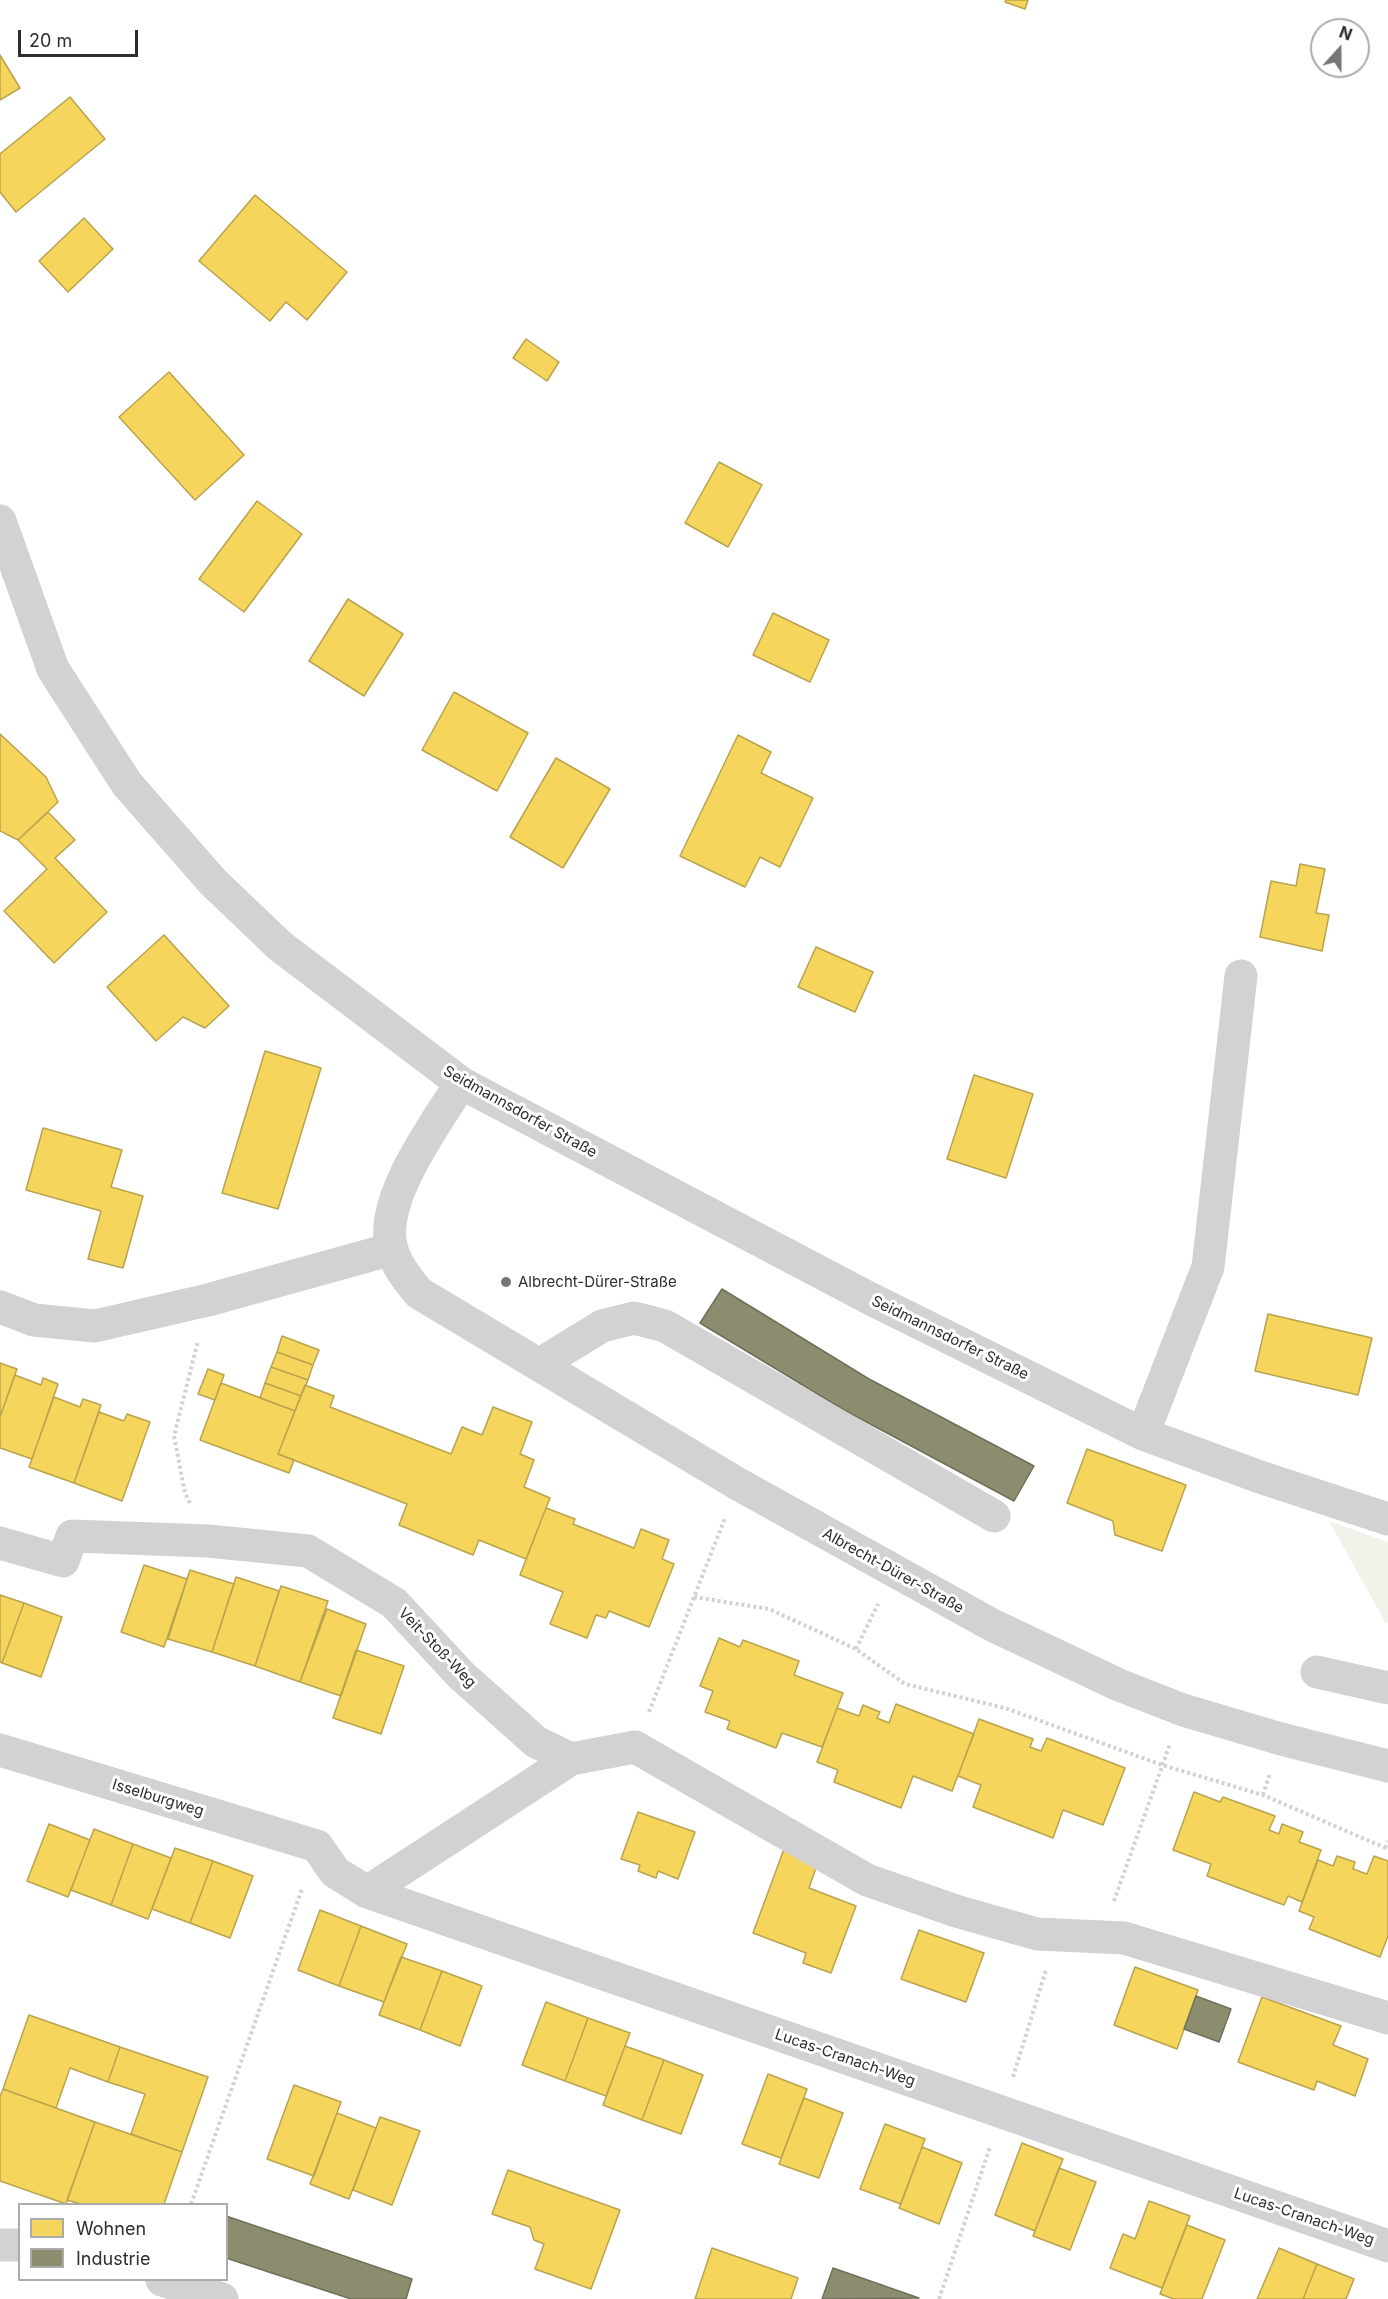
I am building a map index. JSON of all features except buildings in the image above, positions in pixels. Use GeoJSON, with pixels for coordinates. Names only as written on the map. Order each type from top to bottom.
{"type":"FeatureCollection","features":[{"type":"Feature","properties":{"kind":"street","name":"Seidmannsdorfer Straße"},"geometry":{"type":"LineString","coordinates":[[0,521],[53,669],[127,784],[213,882],[280,946],[461,1083],[869,1298],[1143,1434],[1260,1477],[1388,1519]]}},
{"type":"Feature","properties":{"kind":"street"},"geometry":{"type":"LineString","coordinates":[[1143,1434],[1208,1267],[1241,976]]}},
{"type":"Feature","properties":{"kind":"street","name":"Albrecht-Dürer-Straße"},"geometry":{"type":"LineString","coordinates":[[461,1083],[403,1179],[390,1214],[392,1248],[404,1275],[418,1293],[738,1484],[992,1625],[1119,1684],[1183,1710],[1281,1739],[1388,1766]]}},
{"type":"Feature","properties":{"kind":"street"},"geometry":{"type":"LineString","coordinates":[[0,1307],[34,1320],[95,1326],[208,1300],[392,1248]]}},
{"type":"Feature","properties":{"kind":"street"},"geometry":{"type":"LineString","coordinates":[[540,1364],[602,1326],[634,1318],[665,1326],[994,1516]]}},
{"type":"Feature","properties":{"kind":"street","name":"Veit-Stoß-Weg"},"geometry":{"type":"LineString","coordinates":[[0,1543],[63,1561],[72,1536],[208,1541],[308,1551],[394,1603],[461,1675],[536,1742],[572,1759]]}},
{"type":"Feature","properties":{"kind":"street"},"geometry":{"type":"LineString","coordinates":[[1317,1672],[1388,1688]]}},
{"type":"Feature","properties":{"kind":"street"},"geometry":{"type":"LineString","coordinates":[[367,1892],[572,1759],[635,1747],[867,1880],[956,1911],[1037,1934],[1124,1938],[1388,2019]]}},
{"type":"Feature","properties":{"kind":"street","name":"Isselburgweg"},"geometry":{"type":"LineString","coordinates":[[0,1750],[317,1846]]}},
{"type":"Feature","properties":{"kind":"street","name":"Lucas-Cranach-Weg"},"geometry":{"type":"LineString","coordinates":[[317,1846],[335,1872],[367,1892],[1388,2246]]}},
{"type":"Feature","properties":{"kind":"street"},"geometry":{"type":"LineString","coordinates":[[0,2245],[18,2245]]}},
{"type":"Feature","properties":{"kind":"street"},"geometry":{"type":"LineString","coordinates":[[165,2281],[222,2299]]}},
{"type":"Feature","properties":{"kind":"path"},"geometry":{"type":"LineString","coordinates":[[208,1300],[174,1436],[185,1493],[208,1541]]}},
{"type":"Feature","properties":{"kind":"path"},"geometry":{"type":"LineString","coordinates":[[635,1747],[738,1484]]}},
{"type":"Feature","properties":{"kind":"path"},"geometry":{"type":"LineString","coordinates":[[856,1649],[894,1572]]}},
{"type":"Feature","properties":{"kind":"path"},"geometry":{"type":"LineString","coordinates":[[694,1597],[769,1609],[856,1649],[905,1684],[1005,1708],[1162,1765],[1263,1795],[1387,1849],[1388,1841]]}},
{"type":"Feature","properties":{"kind":"path"},"geometry":{"type":"LineString","coordinates":[[1101,1937],[1183,1710]]}},
{"type":"Feature","properties":{"kind":"path"},"geometry":{"type":"LineString","coordinates":[[192,2203],[298,1902]]}},
{"type":"Feature","properties":{"kind":"shaded area"},"geometry":{"type":"Polygon","coordinates":[[[1329,1521],[1388,1542],[1388,1623],[1385,1622],[1329,1521]]]}},
{"type":"Feature","properties":{"kind":"place","name":"Albrecht-Dürer-Straße"},"geometry":{"type":"Point","coordinates":[506,1282]}}]}
